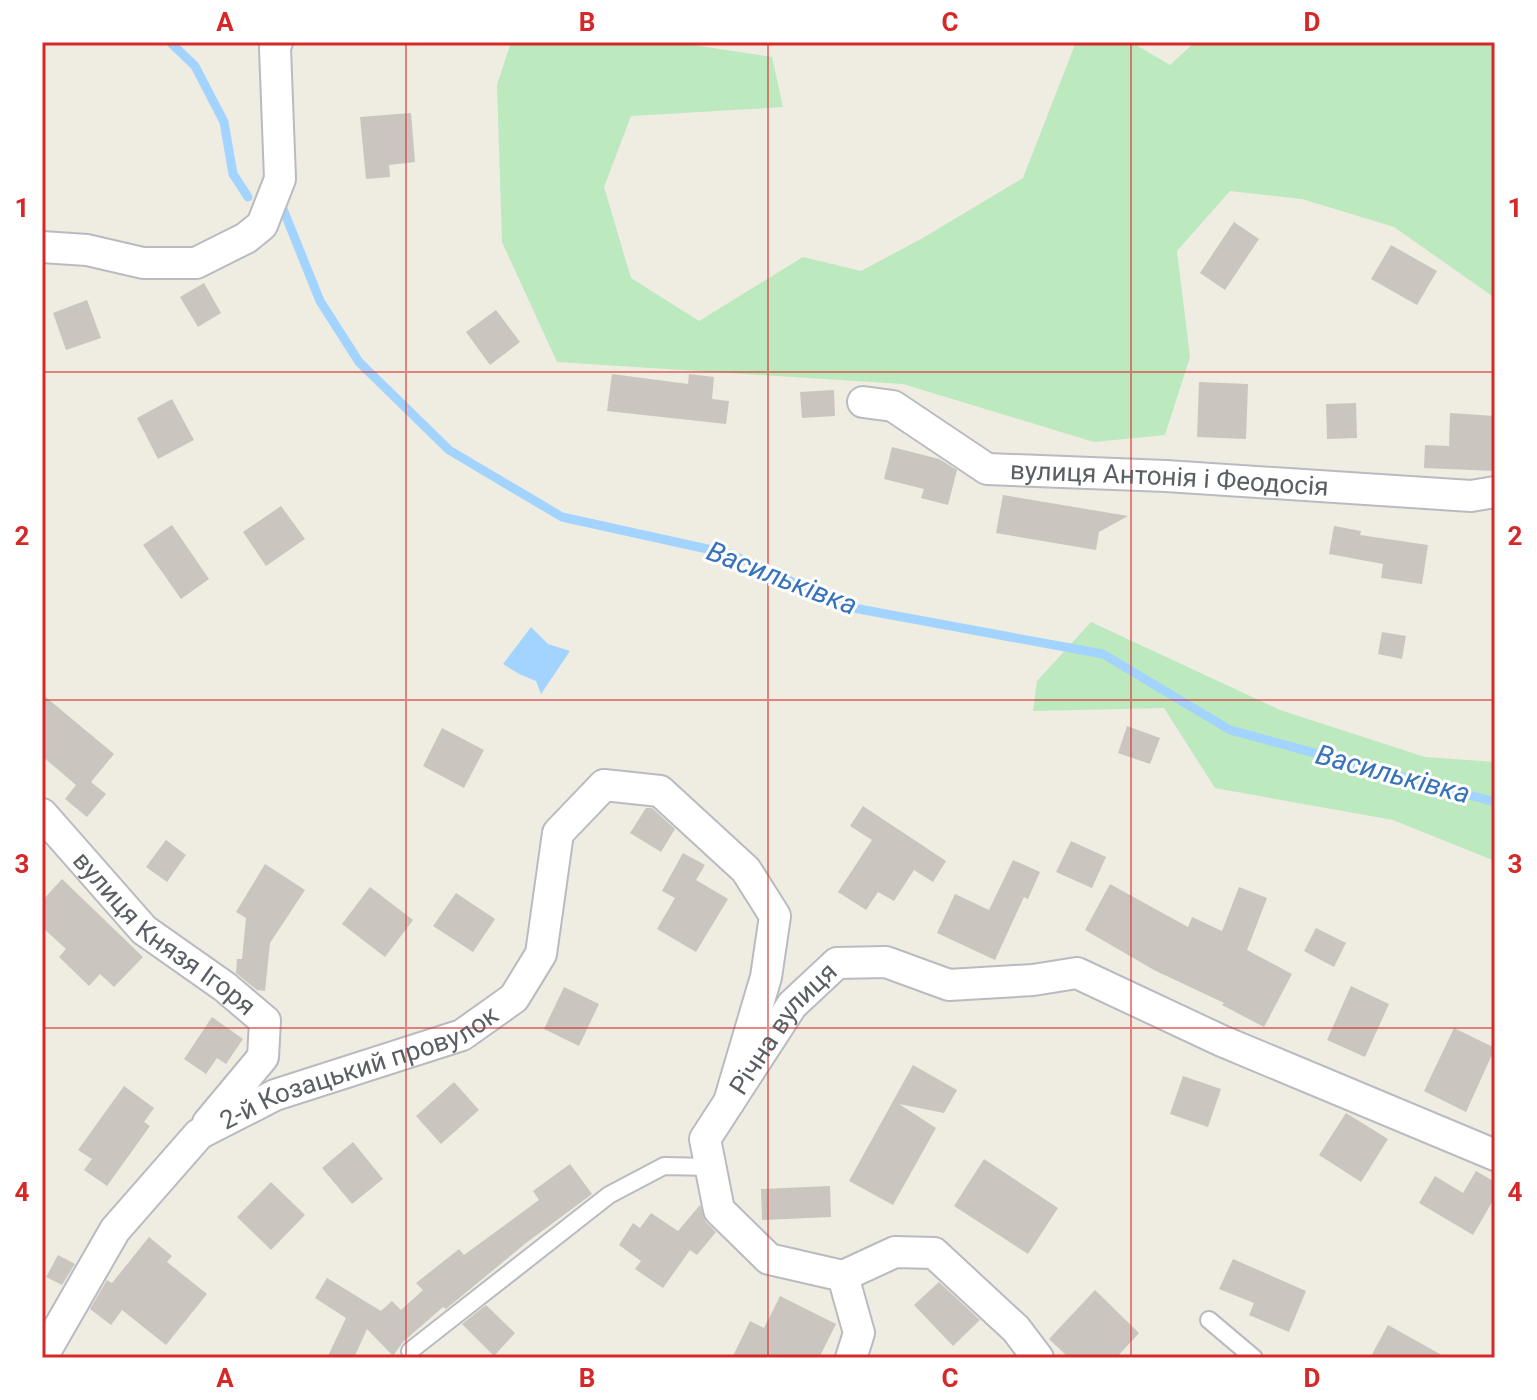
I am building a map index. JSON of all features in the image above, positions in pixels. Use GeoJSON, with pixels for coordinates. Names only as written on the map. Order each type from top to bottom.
{"type":"FeatureCollection","features":[{"type":"Feature","properties":{"kind":"street"},"geometry":{"type":"LineString","coordinates":[[42,247],[87,250],[143,263],[196,263],[246,238],[262,225],[280,179],[277,42]]}},
{"type":"Feature","properties":{"kind":"street","name":"вулиця Антонія і Феодосія"},"geometry":{"type":"LineString","coordinates":[[863,402],[893,406],[987,469],[1166,476],[1471,496],[1495,492]]}},
{"type":"Feature","properties":{"kind":"street","name":"2-й Козацький провулок"},"geometry":{"type":"LineString","coordinates":[[42,1357],[115,1230],[199,1134],[275,1095],[462,1035],[514,998],[541,954],[558,833],[604,785],[660,791],[746,870],[775,916],[766,977],[729,1102]]}},
{"type":"Feature","properties":{"kind":"street","name":"вулиця Князя Ігоря"},"geometry":{"type":"LineString","coordinates":[[42,814],[144,930],[225,987],[265,1021],[263,1057],[199,1134]]}},
{"type":"Feature","properties":{"kind":"street","name":"Річна вулиця"},"geometry":{"type":"LineString","coordinates":[[843,1276],[769,1259],[719,1210],[705,1139],[792,1005],[837,963],[886,962],[949,985],[1033,980],[1077,973],[1222,1041],[1495,1155]]}},
{"type":"Feature","properties":{"kind":"street"},"geometry":{"type":"LineString","coordinates":[[851,1358],[859,1333],[843,1276],[895,1252],[934,1253],[1016,1329],[1038,1358]]}},
{"type":"Feature","properties":{"kind":"lane"},"geometry":{"type":"LineString","coordinates":[[410,1351],[609,1195],[664,1166],[710,1167]]}},
{"type":"Feature","properties":{"kind":"lane"},"geometry":{"type":"LineString","coordinates":[[1209,1320],[1254,1358]]}},
{"type":"Feature","properties":{"kind":"green space"},"geometry":{"type":"Polygon","coordinates":[[[511,42],[673,42],[772,57],[783,107],[631,116],[604,187],[631,278],[699,321],[803,257],[861,271],[1023,178],[1076,42],[1131,42],[1170,65],[1195,42],[1271,42],[1279,45],[1280,42],[1495,42],[1495,298],[1394,227],[1302,199],[1230,191],[1177,251],[1190,357],[1165,435],[1094,442],[903,384],[557,362],[502,242],[497,85],[511,42]]]}},
{"type":"Feature","properties":{"kind":"green space"},"geometry":{"type":"Polygon","coordinates":[[[1091,622],[1280,710],[1425,757],[1495,762],[1495,861],[1393,820],[1215,788],[1164,708],[1033,711],[1037,681],[1091,622]]]}},
{"type":"Feature","properties":{"kind":"water"},"geometry":{"type":"Polygon","coordinates":[[[531,627],[548,644],[570,651],[541,694],[536,681],[503,664],[531,627]]]}},
{"type":"Feature","properties":{"kind":"building"},"geometry":{"type":"Polygon","coordinates":[[[411,113],[415,162],[389,165],[390,177],[366,179],[360,117],[411,113]]]}},
{"type":"Feature","properties":{"kind":"building"},"geometry":{"type":"Polygon","coordinates":[[[1234,222],[1259,239],[1225,290],[1200,273],[1234,222]]]}},
{"type":"Feature","properties":{"kind":"building"},"geometry":{"type":"Polygon","coordinates":[[[1391,245],[1437,271],[1417,305],[1371,279],[1391,245]]]}},
{"type":"Feature","properties":{"kind":"building"},"geometry":{"type":"Polygon","coordinates":[[[204,283],[221,313],[198,327],[180,297],[204,283]]]}},
{"type":"Feature","properties":{"kind":"building"},"geometry":{"type":"Polygon","coordinates":[[[87,300],[101,338],[66,350],[53,313],[87,300]]]}},
{"type":"Feature","properties":{"kind":"building"},"geometry":{"type":"Polygon","coordinates":[[[496,310],[520,342],[490,365],[466,332],[496,310]]]}},
{"type":"Feature","properties":{"kind":"building"},"geometry":{"type":"Polygon","coordinates":[[[612,374],[688,384],[689,374],[714,377],[712,399],[729,401],[726,424],[607,411],[612,374]]]}},
{"type":"Feature","properties":{"kind":"building"},"geometry":{"type":"Polygon","coordinates":[[[1199,382],[1248,384],[1246,439],[1197,437],[1199,382]]]}},
{"type":"Feature","properties":{"kind":"building"},"geometry":{"type":"Polygon","coordinates":[[[834,390],[835,416],[802,418],[800,392],[834,390]]]}},
{"type":"Feature","properties":{"kind":"building"},"geometry":{"type":"Polygon","coordinates":[[[172,399],[194,440],[158,459],[137,418],[172,399]]]}},
{"type":"Feature","properties":{"kind":"building"},"geometry":{"type":"Polygon","coordinates":[[[1356,403],[1357,438],[1327,439],[1326,404],[1356,403]]]}},
{"type":"Feature","properties":{"kind":"building"},"geometry":{"type":"Polygon","coordinates":[[[1450,413],[1495,416],[1495,471],[1424,468],[1425,445],[1449,446],[1450,413]]]}},
{"type":"Feature","properties":{"kind":"building"},"geometry":{"type":"Polygon","coordinates":[[[892,447],[939,459],[957,470],[948,505],[921,498],[924,489],[884,479],[892,447]]]}},
{"type":"Feature","properties":{"kind":"building"},"geometry":{"type":"Polygon","coordinates":[[[1003,495],[1128,516],[1099,532],[1096,550],[996,533],[1003,495]]]}},
{"type":"Feature","properties":{"kind":"building"},"geometry":{"type":"Polygon","coordinates":[[[281,506],[305,539],[266,566],[243,532],[281,506]]]}},
{"type":"Feature","properties":{"kind":"building"},"geometry":{"type":"Polygon","coordinates":[[[172,525],[209,579],[181,599],[143,545],[172,525]]]}},
{"type":"Feature","properties":{"kind":"building"},"geometry":{"type":"Polygon","coordinates":[[[1334,526],[1361,531],[1360,535],[1428,545],[1422,584],[1381,578],[1383,564],[1329,554],[1334,526]]]}},
{"type":"Feature","properties":{"kind":"building"},"geometry":{"type":"Polygon","coordinates":[[[1382,632],[1406,636],[1402,659],[1378,654],[1382,632]]]}},
{"type":"Feature","properties":{"kind":"building"},"geometry":{"type":"Polygon","coordinates":[[[42,694],[114,754],[91,782],[106,794],[87,817],[65,799],[76,785],[42,756],[42,694]]]}},
{"type":"Feature","properties":{"kind":"building"},"geometry":{"type":"Polygon","coordinates":[[[1127,726],[1160,738],[1150,764],[1118,753],[1127,726]]]}},
{"type":"Feature","properties":{"kind":"building"},"geometry":{"type":"Polygon","coordinates":[[[442,728],[484,750],[464,788],[423,766],[442,728]]]}},
{"type":"Feature","properties":{"kind":"building"},"geometry":{"type":"Polygon","coordinates":[[[863,806],[946,861],[933,882],[914,870],[894,901],[878,892],[866,910],[838,892],[872,840],[850,826],[863,806]]]}},
{"type":"Feature","properties":{"kind":"building"},"geometry":{"type":"Polygon","coordinates":[[[646,808],[652,808],[675,829],[661,852],[630,833],[646,808]]]}},
{"type":"Feature","properties":{"kind":"building"},"geometry":{"type":"Polygon","coordinates":[[[166,840],[186,855],[167,882],[146,867],[166,840]]]}},
{"type":"Feature","properties":{"kind":"building"},"geometry":{"type":"Polygon","coordinates":[[[1071,841],[1106,857],[1092,888],[1056,872],[1071,841]]]}},
{"type":"Feature","properties":{"kind":"building"},"geometry":{"type":"Polygon","coordinates":[[[683,853],[705,865],[696,880],[728,899],[696,952],[657,929],[675,898],[662,891],[683,853]]]}},
{"type":"Feature","properties":{"kind":"building"},"geometry":{"type":"Polygon","coordinates":[[[1013,860],[1040,872],[1028,899],[1024,897],[995,960],[937,933],[955,894],[989,910],[1013,860]]]}},
{"type":"Feature","properties":{"kind":"building"},"geometry":{"type":"Polygon","coordinates":[[[265,864],[305,890],[270,943],[265,991],[257,990],[236,973],[237,959],[242,959],[246,918],[236,912],[265,864]]]}},
{"type":"Feature","properties":{"kind":"building"},"geometry":{"type":"Polygon","coordinates":[[[62,879],[143,957],[114,987],[100,974],[89,986],[59,957],[66,949],[42,927],[42,901],[62,879]]]}},
{"type":"Feature","properties":{"kind":"building"},"geometry":{"type":"Polygon","coordinates":[[[1110,884],[1188,927],[1192,917],[1222,931],[1239,887],[1267,898],[1247,950],[1292,974],[1264,1027],[1085,930],[1110,884]]]}},
{"type":"Feature","properties":{"kind":"building"},"geometry":{"type":"Polygon","coordinates":[[[370,887],[413,920],[385,957],[342,924],[370,887]]]}},
{"type":"Feature","properties":{"kind":"building"},"geometry":{"type":"Polygon","coordinates":[[[456,893],[495,919],[473,952],[433,926],[456,893]]]}},
{"type":"Feature","properties":{"kind":"building"},"geometry":{"type":"Polygon","coordinates":[[[1316,928],[1346,943],[1334,967],[1304,951],[1316,928]]]}},
{"type":"Feature","properties":{"kind":"building"},"geometry":{"type":"Polygon","coordinates":[[[1351,986],[1389,1004],[1365,1057],[1327,1040],[1351,986]]]}},
{"type":"Feature","properties":{"kind":"building"},"geometry":{"type":"Polygon","coordinates":[[[564,987],[599,1004],[579,1046],[544,1029],[564,987]]]}},
{"type":"Feature","properties":{"kind":"building"},"geometry":{"type":"Polygon","coordinates":[[[212,1017],[243,1039],[226,1064],[217,1058],[206,1074],[184,1059],[212,1017]]]}},
{"type":"Feature","properties":{"kind":"building"},"geometry":{"type":"Polygon","coordinates":[[[1454,1028],[1495,1048],[1466,1112],[1424,1091],[1454,1028]]]}},
{"type":"Feature","properties":{"kind":"building"},"geometry":{"type":"Polygon","coordinates":[[[913,1065],[957,1090],[944,1113],[899,1104],[936,1128],[893,1205],[849,1181],[913,1065]]]}},
{"type":"Feature","properties":{"kind":"building"},"geometry":{"type":"Polygon","coordinates":[[[1183,1076],[1221,1089],[1208,1127],[1170,1114],[1183,1076]]]}},
{"type":"Feature","properties":{"kind":"building"},"geometry":{"type":"Polygon","coordinates":[[[454,1082],[479,1110],[441,1144],[416,1116],[454,1082]]]}},
{"type":"Feature","properties":{"kind":"building"},"geometry":{"type":"Polygon","coordinates":[[[124,1086],[154,1108],[144,1122],[150,1126],[107,1186],[84,1170],[92,1159],[78,1150],[124,1086]]]}},
{"type":"Feature","properties":{"kind":"building"},"geometry":{"type":"Polygon","coordinates":[[[1346,1113],[1388,1139],[1361,1182],[1319,1155],[1346,1113]]]}},
{"type":"Feature","properties":{"kind":"building"},"geometry":{"type":"Polygon","coordinates":[[[353,1142],[383,1179],[352,1204],[322,1168],[353,1142]]]}},
{"type":"Feature","properties":{"kind":"building"},"geometry":{"type":"Polygon","coordinates":[[[984,1159],[1058,1208],[1028,1254],[954,1206],[984,1159]]]}},
{"type":"Feature","properties":{"kind":"building"},"geometry":{"type":"Polygon","coordinates":[[[570,1164],[592,1194],[446,1309],[443,1307],[403,1342],[393,1356],[367,1329],[354,1358],[327,1358],[346,1318],[315,1298],[327,1278],[381,1311],[392,1301],[401,1310],[423,1290],[416,1283],[459,1249],[464,1255],[539,1200],[533,1191],[570,1164]]]}},
{"type":"Feature","properties":{"kind":"building"},"geometry":{"type":"Polygon","coordinates":[[[1476,1171],[1495,1182],[1495,1197],[1473,1235],[1419,1203],[1435,1176],[1463,1193],[1476,1171]]]}},
{"type":"Feature","properties":{"kind":"building"},"geometry":{"type":"Polygon","coordinates":[[[271,1182],[305,1215],[271,1250],[237,1217],[271,1182]]]}},
{"type":"Feature","properties":{"kind":"building"},"geometry":{"type":"Polygon","coordinates":[[[830,1186],[831,1217],[762,1220],[761,1189],[830,1186]]]}},
{"type":"Feature","properties":{"kind":"building"},"geometry":{"type":"Polygon","coordinates":[[[700,1205],[706,1222],[716,1232],[697,1255],[690,1250],[663,1288],[635,1269],[641,1261],[619,1245],[633,1223],[640,1228],[651,1213],[678,1231],[700,1205]]]}},
{"type":"Feature","properties":{"kind":"building"},"geometry":{"type":"Polygon","coordinates":[[[149,1237],[172,1256],[167,1262],[207,1294],[166,1345],[122,1310],[111,1325],[90,1309],[107,1280],[112,1283],[149,1237]]]}},
{"type":"Feature","properties":{"kind":"building"},"geometry":{"type":"Polygon","coordinates":[[[58,1255],[75,1264],[62,1285],[46,1277],[58,1255]]]}},
{"type":"Feature","properties":{"kind":"building"},"geometry":{"type":"Polygon","coordinates":[[[1233,1259],[1306,1291],[1289,1332],[1249,1315],[1254,1303],[1219,1289],[1233,1259]]]}},
{"type":"Feature","properties":{"kind":"building"},"geometry":{"type":"Polygon","coordinates":[[[939,1282],[980,1320],[953,1346],[914,1305],[939,1282]]]}},
{"type":"Feature","properties":{"kind":"building"},"geometry":{"type":"Polygon","coordinates":[[[1095,1290],[1139,1333],[1116,1358],[1069,1358],[1049,1339],[1095,1290]]]}},
{"type":"Feature","properties":{"kind":"building"},"geometry":{"type":"Polygon","coordinates":[[[780,1296],[836,1324],[819,1358],[732,1358],[750,1321],[764,1328],[780,1296]]]}},
{"type":"Feature","properties":{"kind":"building"},"geometry":{"type":"Polygon","coordinates":[[[486,1305],[515,1333],[494,1356],[462,1324],[486,1305]]]}},
{"type":"Feature","properties":{"kind":"building"},"geometry":{"type":"Polygon","coordinates":[[[1388,1325],[1447,1358],[1370,1358],[1388,1325]]]}},
{"type":"Feature","properties":{"kind":"waterway","name":"Васильківка"},"geometry":{"type":"LineString","coordinates":[[170,42],[195,66],[224,122],[233,174],[248,197]]}},
{"type":"Feature","properties":{"kind":"waterway","name":"Васильківка"},"geometry":{"type":"LineString","coordinates":[[283,209],[320,301],[359,362],[449,450],[562,517],[730,554],[848,607],[1103,654],[1230,730],[1495,802]]}}]}
